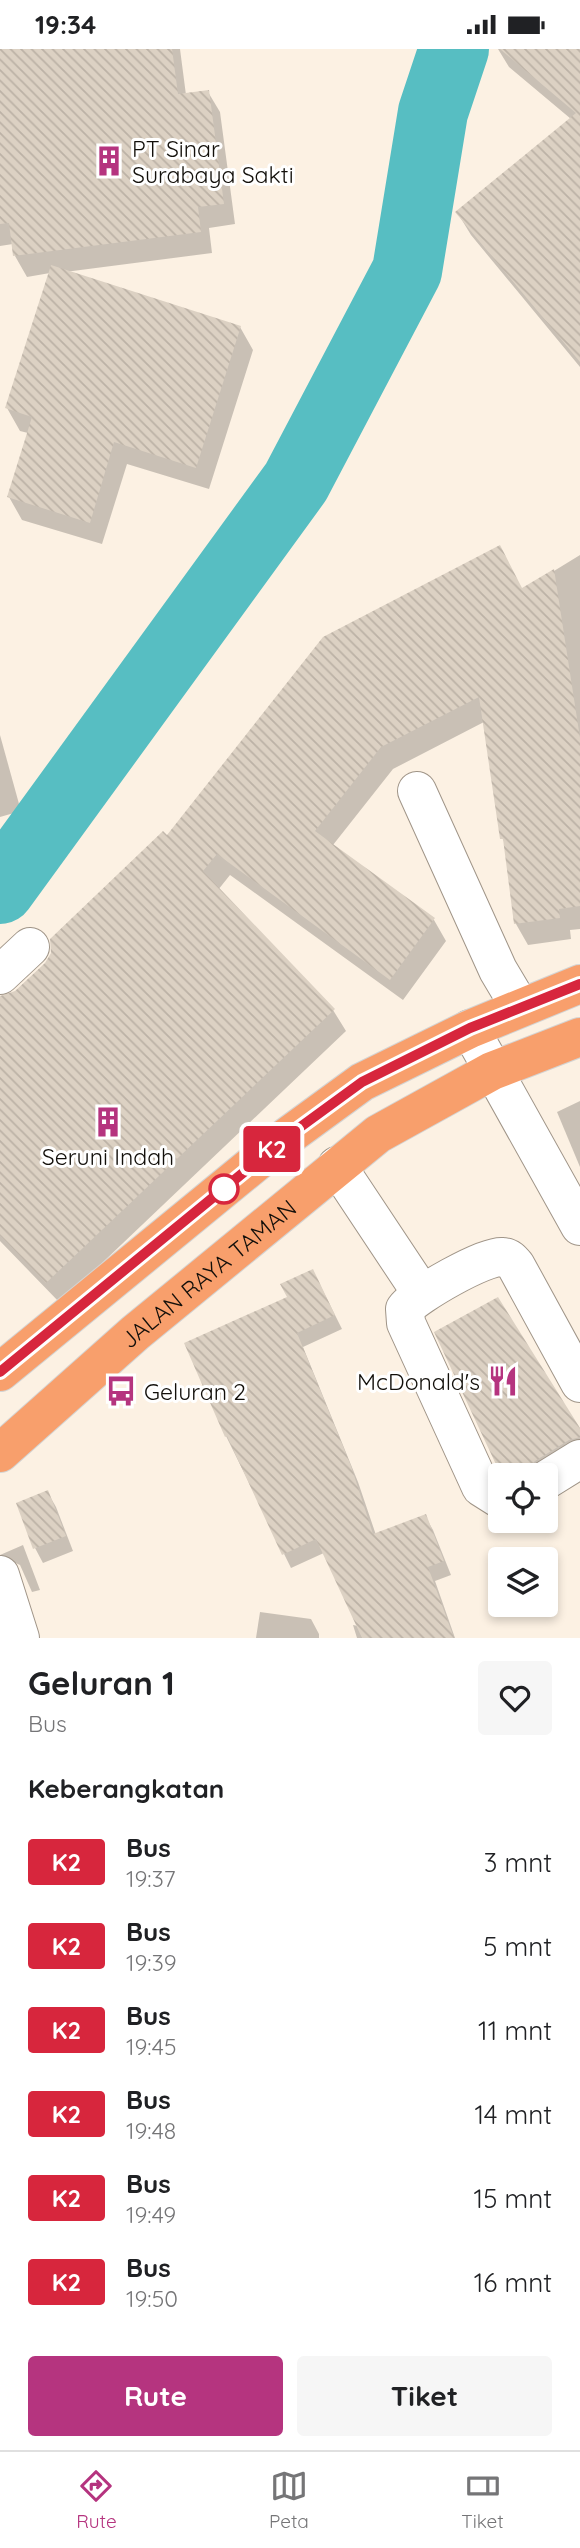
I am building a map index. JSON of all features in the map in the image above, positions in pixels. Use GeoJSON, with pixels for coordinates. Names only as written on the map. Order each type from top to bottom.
{"type":"FeatureCollection","features":[{"type":"Feature","properties":{"kind":"highway"},"geometry":{"type":"LineString","coordinates":[[0,1372],[288,1136],[362,1082],[470,1028],[580,984]]}},
{"type":"Feature","properties":{"kind":"highway","name":"JALAN RAYA TAMAN"},"geometry":{"type":"LineString","coordinates":[[0,1453],[135,1333],[378,1134],[492,1071],[580,1037]]}},
{"type":"Feature","properties":{"kind":"street"},"geometry":{"type":"LineString","coordinates":[[417,792],[498,970],[520,1007]]}},
{"type":"Feature","properties":{"kind":"street"},"geometry":{"type":"LineString","coordinates":[[0,975],[30,947]]}},
{"type":"Feature","properties":{"kind":"street"},"geometry":{"type":"LineString","coordinates":[[470,1028],[580,1226]]}},
{"type":"Feature","properties":{"kind":"street"},"geometry":{"type":"LineString","coordinates":[[337,1166],[422,1294]]}},
{"type":"Feature","properties":{"kind":"street"},"geometry":{"type":"LineString","coordinates":[[488,1491],[481,1487],[407,1323],[405,1309],[422,1294],[488,1259],[500,1256],[509,1258],[516,1266],[580,1383]]}},
{"type":"Feature","properties":{"kind":"street"},"geometry":{"type":"LineString","coordinates":[[558,1473],[580,1459]]}},
{"type":"Feature","properties":{"kind":"street"},"geometry":{"type":"LineString","coordinates":[[0,1575],[20,1638]]}},
{"type":"Feature","properties":{"kind":"building","name":"PT Sinar Surabaya Sakti"},"geometry":{"type":"Polygon","coordinates":[[[0,49],[172,49],[178,94],[209,90],[224,204],[198,207],[201,232],[13,256],[9,223],[0,224],[0,49]]]}},
{"type":"Feature","properties":{"kind":"building"},"geometry":{"type":"Polygon","coordinates":[[[500,49],[580,49],[580,362],[455,212],[576,113],[500,49]]]}},
{"type":"Feature","properties":{"kind":"building"},"geometry":{"type":"Polygon","coordinates":[[[51,265],[241,326],[196,468],[114,442],[90,523],[7,497],[32,417],[5,408],[51,265]]]}},
{"type":"Feature","properties":{"kind":"building"},"geometry":{"type":"Polygon","coordinates":[[[500,545],[522,588],[554,569],[580,738],[580,906],[559,909],[560,918],[514,924],[479,697],[381,747],[315,831],[435,918],[390,980],[217,854],[203,871],[335,1009],[46,1283],[0,1235],[0,996],[15,991],[45,963],[51,953],[50,939],[163,831],[167,835],[323,637],[500,545]]]}},
{"type":"Feature","properties":{"kind":"building"},"geometry":{"type":"Polygon","coordinates":[[[313,1269],[335,1315],[297,1333],[351,1466],[373,1534],[426,1514],[444,1561],[428,1567],[454,1638],[362,1638],[316,1539],[282,1555],[227,1436],[225,1437],[184,1343],[287,1297],[280,1284],[313,1269]]]}},
{"type":"Feature","properties":{"kind":"building","name":"McDonald's"},"geometry":{"type":"Polygon","coordinates":[[[498,1297],[580,1428],[580,1437],[569,1440],[533,1463],[495,1463],[434,1332],[498,1297]]]}},
{"type":"Feature","properties":{"kind":"building"},"geometry":{"type":"Polygon","coordinates":[[[48,1490],[66,1536],[33,1549],[16,1503],[48,1490]]]}},
{"type":"Feature","properties":{"kind":"waterway"},"geometry":{"type":"LineString","coordinates":[[0,889],[296,482],[407,271],[433,112],[454,49]]}},
{"type":"Feature","properties":{"kind":"bus line","name":"K2"},"geometry":{"type":"LineString","coordinates":[[0,1372],[288,1136],[362,1082],[470,1028],[580,984]]}},
{"type":"Feature","properties":{"kind":"place","name":"PT Sinar Surabaya Sakti"},"geometry":{"type":"Point","coordinates":[109,161]}},
{"type":"Feature","properties":{"kind":"place","name":"Seruni Indah"},"geometry":{"type":"Point","coordinates":[108,1122]}},
{"type":"Feature","properties":{"kind":"place","name":"McDonald's"},"geometry":{"type":"Point","coordinates":[503,1381]}},
{"type":"Feature","properties":{"kind":"place","name":"Geluran 2"},"geometry":{"type":"Point","coordinates":[121,1391]}}]}
